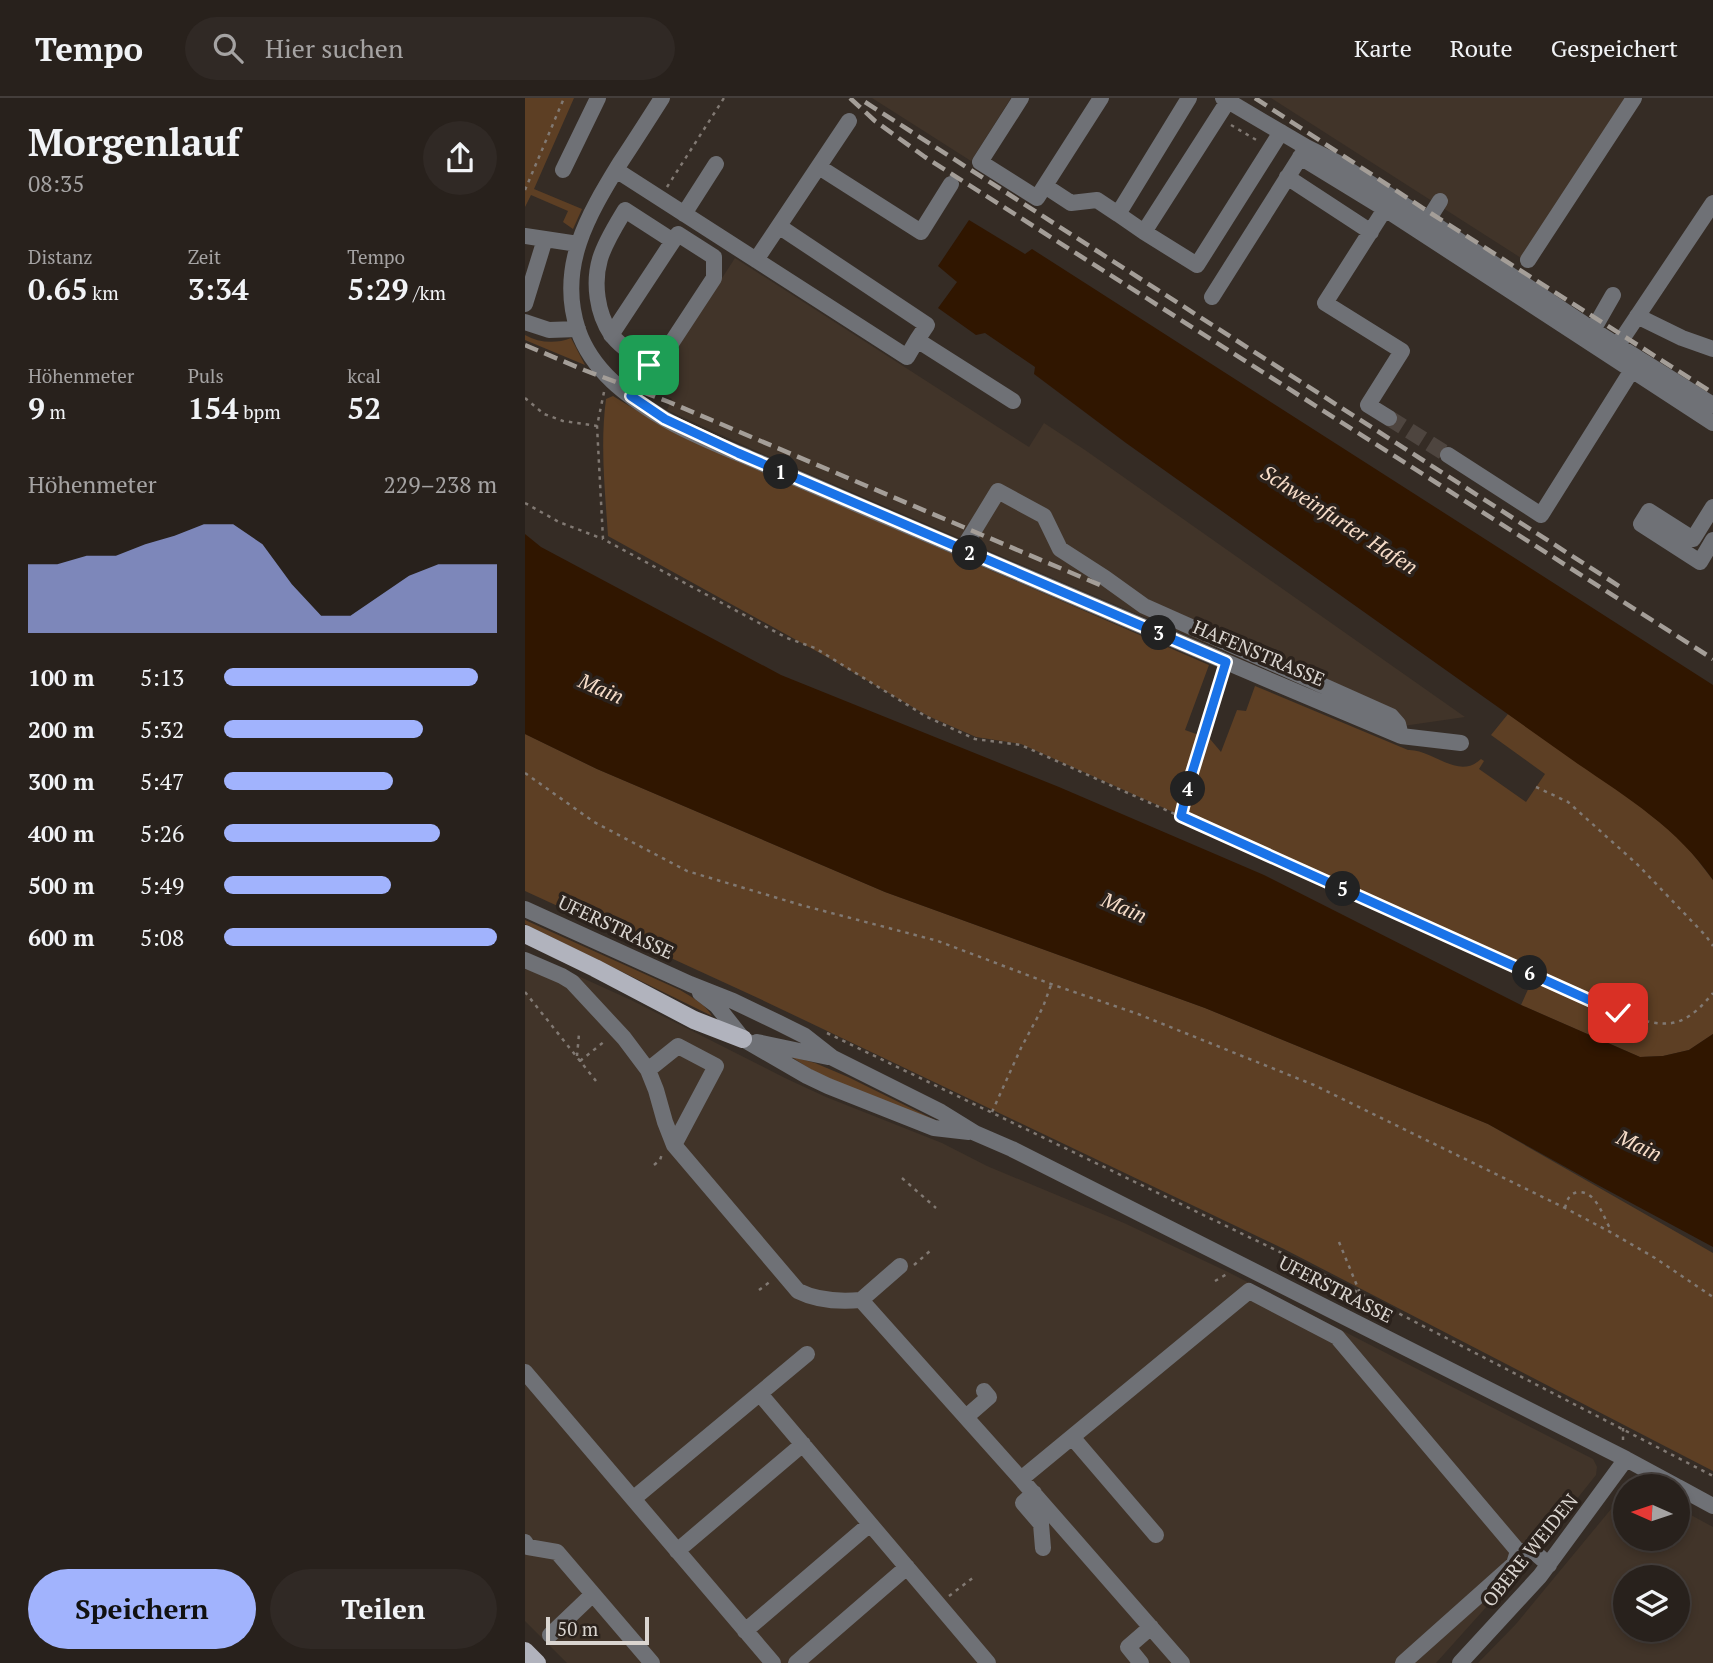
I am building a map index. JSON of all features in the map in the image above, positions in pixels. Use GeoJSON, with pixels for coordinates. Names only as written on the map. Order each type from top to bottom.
{"type":"FeatureCollection","features":[{"type":"Feature","properties":{"kind":"main road"},"geometry":{"type":"LineString","coordinates":[[525,934],[694,1020],[743,1040]]}},
{"type":"Feature","properties":{"kind":"main road"},"geometry":{"type":"LineString","coordinates":[[525,1651],[537,1663]]}},
{"type":"Feature","properties":{"kind":"street"},"geometry":{"type":"LineString","coordinates":[[563,170],[598,98]]}},
{"type":"Feature","properties":{"kind":"street","name":"HAFENSTRASSE"},"geometry":{"type":"LineString","coordinates":[[662,98],[591,210],[578,244],[571,283],[571,299],[578,329],[587,350],[611,380],[665,419],[963,550],[1226,662],[1322,694],[1401,736],[1461,743]]}},
{"type":"Feature","properties":{"kind":"street"},"geometry":{"type":"LineString","coordinates":[[1021,98],[980,162],[1037,198],[1101,98]]}},
{"type":"Feature","properties":{"kind":"street"},"geometry":{"type":"LineString","coordinates":[[1118,214],[1189,98]]}},
{"type":"Feature","properties":{"kind":"street"},"geometry":{"type":"LineString","coordinates":[[1528,260],[1635,98]]}},
{"type":"Feature","properties":{"kind":"street"},"geometry":{"type":"LineString","coordinates":[[1144,232],[1226,99],[1281,132],[1303,152],[1385,209],[1713,423]]}},
{"type":"Feature","properties":{"kind":"street"},"geometry":{"type":"LineString","coordinates":[[756,260],[849,121]]}},
{"type":"Feature","properties":{"kind":"street"},"geometry":{"type":"LineString","coordinates":[[1197,265],[1281,132]]}},
{"type":"Feature","properties":{"kind":"street"},"geometry":{"type":"LineString","coordinates":[[1303,152],[1338,163],[1713,405]]}},
{"type":"Feature","properties":{"kind":"street"},"geometry":{"type":"LineString","coordinates":[[1212,296],[1303,152]]}},
{"type":"Feature","properties":{"kind":"street"},"geometry":{"type":"LineString","coordinates":[[684,214],[716,164]]}},
{"type":"Feature","properties":{"kind":"street"},"geometry":{"type":"LineString","coordinates":[[819,167],[921,232],[951,184]]}},
{"type":"Feature","properties":{"kind":"street"},"geometry":{"type":"LineString","coordinates":[[616,170],[907,356],[927,325],[779,227]]}},
{"type":"Feature","properties":{"kind":"street"},"geometry":{"type":"LineString","coordinates":[[1287,177],[1371,232]]}},
{"type":"Feature","properties":{"kind":"street"},"geometry":{"type":"LineString","coordinates":[[1045,186],[1071,203],[1097,200],[1221,282]]}},
{"type":"Feature","properties":{"kind":"street"},"geometry":{"type":"LineString","coordinates":[[601,195],[673,241]]}},
{"type":"Feature","properties":{"kind":"street"},"geometry":{"type":"LineString","coordinates":[[1428,220],[1440,201]]}},
{"type":"Feature","properties":{"kind":"street"},"geometry":{"type":"LineString","coordinates":[[1618,345],[1713,203]]}},
{"type":"Feature","properties":{"kind":"street"},"geometry":{"type":"LineString","coordinates":[[1385,209],[1325,303],[1402,351],[1368,405],[1389,418]]}},
{"type":"Feature","properties":{"kind":"street"},"geometry":{"type":"LineString","coordinates":[[625,210],[600,259],[596,284],[602,317],[611,335],[649,365]]}},
{"type":"Feature","properties":{"kind":"street"},"geometry":{"type":"LineString","coordinates":[[611,335],[678,234],[714,257],[714,278],[672,342],[649,365],[631,396]]}},
{"type":"Feature","properties":{"kind":"street"},"geometry":{"type":"LineString","coordinates":[[525,236],[578,244]]}},
{"type":"Feature","properties":{"kind":"street"},"geometry":{"type":"LineString","coordinates":[[525,304],[545,239]]}},
{"type":"Feature","properties":{"kind":"street"},"geometry":{"type":"LineString","coordinates":[[1594,330],[1613,295]]}},
{"type":"Feature","properties":{"kind":"street"},"geometry":{"type":"LineString","coordinates":[[1637,316],[1682,338],[1713,349]]}},
{"type":"Feature","properties":{"kind":"street"},"geometry":{"type":"LineString","coordinates":[[525,322],[549,330],[578,329]]}},
{"type":"Feature","properties":{"kind":"street"},"geometry":{"type":"LineString","coordinates":[[917,340],[1013,401]]}},
{"type":"Feature","properties":{"kind":"street"},"geometry":{"type":"LineString","coordinates":[[1448,456],[1541,515],[1632,370]]}},
{"type":"Feature","properties":{"kind":"street"},"geometry":{"type":"LineString","coordinates":[[963,550],[998,491],[1044,516],[1060,549],[1144,606],[1322,694]]}},
{"type":"Feature","properties":{"kind":"street"},"geometry":{"type":"LineString","coordinates":[[1711,550],[1700,562],[1641,524],[1649,511],[1693,539],[1713,508]]}},
{"type":"Feature","properties":{"kind":"street","name":"UFERSTRASSE"},"geometry":{"type":"LineString","coordinates":[[525,909],[733,1001],[805,1036],[833,1058],[941,1112],[975,1133],[1012,1149],[1654,1474]]}},
{"type":"Feature","properties":{"kind":"street"},"geometry":{"type":"LineString","coordinates":[[525,960],[562,976],[577,986],[624,1038],[648,1070],[665,1122],[668,1148],[798,1291],[828,1300],[861,1300],[903,1268]]}},
{"type":"Feature","properties":{"kind":"street","name":"UFERSTRASSE"},"geometry":{"type":"LineString","coordinates":[[690,984],[717,1006],[743,1040],[807,1076],[934,1128],[975,1133]]}},
{"type":"Feature","properties":{"kind":"street","name":"UFERSTRASSE"},"geometry":{"type":"LineString","coordinates":[[743,1040],[833,1058]]}},
{"type":"Feature","properties":{"kind":"street"},"geometry":{"type":"LineString","coordinates":[[648,1070],[678,1046],[716,1066],[668,1148]]}},
{"type":"Feature","properties":{"kind":"street"},"geometry":{"type":"LineString","coordinates":[[1021,1479],[1249,1291],[1337,1337],[1518,1551],[1533,1551],[1549,1565]]}},
{"type":"Feature","properties":{"kind":"street"},"geometry":{"type":"LineString","coordinates":[[861,1300],[1182,1663]]}},
{"type":"Feature","properties":{"kind":"street"},"geometry":{"type":"LineString","coordinates":[[633,1499],[807,1354]]}},
{"type":"Feature","properties":{"kind":"street"},"geometry":{"type":"LineString","coordinates":[[525,1372],[773,1663]]}},
{"type":"Feature","properties":{"kind":"street"},"geometry":{"type":"LineString","coordinates":[[965,1417],[989,1397],[984,1391]]}},
{"type":"Feature","properties":{"kind":"street"},"geometry":{"type":"LineString","coordinates":[[760,1394],[988,1663]]}},
{"type":"Feature","properties":{"kind":"street"},"geometry":{"type":"LineString","coordinates":[[1072,1437],[1156,1535]]}},
{"type":"Feature","properties":{"kind":"street"},"geometry":{"type":"LineString","coordinates":[[677,1550],[803,1444]]}},
{"type":"Feature","properties":{"kind":"street","name":"OBERE WEIDEN"},"geometry":{"type":"LineString","coordinates":[[1460,1663],[1541,1576],[1626,1459]]}},
{"type":"Feature","properties":{"kind":"street"},"geometry":{"type":"LineString","coordinates":[[1034,1493],[1023,1503],[1041,1524],[1043,1548]]}},
{"type":"Feature","properties":{"kind":"street","name":"UFERSTRASSE"},"geometry":{"type":"LineString","coordinates":[[1691,1494],[1713,1506]]}},
{"type":"Feature","properties":{"kind":"street"},"geometry":{"type":"LineString","coordinates":[[745,1630],[870,1524]]}},
{"type":"Feature","properties":{"kind":"street"},"geometry":{"type":"LineString","coordinates":[[526,1546],[557,1552],[652,1663]]}},
{"type":"Feature","properties":{"kind":"street"},"geometry":{"type":"LineString","coordinates":[[1403,1663],[1514,1564],[1518,1551]]}},
{"type":"Feature","properties":{"kind":"street"},"geometry":{"type":"LineString","coordinates":[[796,1663],[907,1567]]}},
{"type":"Feature","properties":{"kind":"street"},"geometry":{"type":"LineString","coordinates":[[550,1635],[593,1594]]}},
{"type":"Feature","properties":{"kind":"street"},"geometry":{"type":"LineString","coordinates":[[1141,1663],[1128,1647],[1151,1627]]}},
{"type":"Feature","properties":{"kind":"path"},"geometry":{"type":"LineString","coordinates":[[525,190],[564,98]]}},
{"type":"Feature","properties":{"kind":"path"},"geometry":{"type":"LineString","coordinates":[[660,198],[724,98]]}},
{"type":"Feature","properties":{"kind":"path"},"geometry":{"type":"LineString","coordinates":[[603,538],[597,426],[603,394],[611,380]]}},
{"type":"Feature","properties":{"kind":"path"},"geometry":{"type":"LineString","coordinates":[[525,398],[544,414],[563,421],[597,426]]}},
{"type":"Feature","properties":{"kind":"path"},"geometry":{"type":"LineString","coordinates":[[525,503],[559,522],[603,538],[787,638],[815,648],[927,717],[975,738],[1021,746],[1618,1013],[1651,1023],[1677,1023],[1698,1010],[1713,993]]}},
{"type":"Feature","properties":{"kind":"path"},"geometry":{"type":"LineString","coordinates":[[1181,816],[1226,662]]}},
{"type":"Feature","properties":{"kind":"path"},"geometry":{"type":"LineString","coordinates":[[525,773],[594,822],[687,871],[801,905],[938,941],[1138,1014],[1314,1084],[1612,1233],[1713,1297]]}},
{"type":"Feature","properties":{"kind":"path"},"geometry":{"type":"LineString","coordinates":[[1536,787],[1568,802],[1638,866],[1713,946]]}},
{"type":"Feature","properties":{"kind":"path"},"geometry":{"type":"LineString","coordinates":[[992,1112],[1043,1007],[1051,984]]}},
{"type":"Feature","properties":{"kind":"path"},"geometry":{"type":"LineString","coordinates":[[525,992],[596,1081]]}},
{"type":"Feature","properties":{"kind":"path"},"geometry":{"type":"LineString","coordinates":[[826,1033],[1282,1253],[1713,1476]]}},
{"type":"Feature","properties":{"kind":"path"},"geometry":{"type":"LineString","coordinates":[[577,1056],[579,1034]]}},
{"type":"Feature","properties":{"kind":"path"},"geometry":{"type":"LineString","coordinates":[[654,1165],[668,1148]]}},
{"type":"Feature","properties":{"kind":"path"},"geometry":{"type":"LineString","coordinates":[[902,1178],[936,1208]]}},
{"type":"Feature","properties":{"kind":"path"},"geometry":{"type":"LineString","coordinates":[[1565,1208],[1569,1195],[1577,1192],[1588,1194],[1598,1206],[1612,1233]]}},
{"type":"Feature","properties":{"kind":"path"},"geometry":{"type":"LineString","coordinates":[[1339,1242],[1360,1293]]}},
{"type":"Feature","properties":{"kind":"path"},"geometry":{"type":"LineString","coordinates":[[903,1268],[930,1251]]}},
{"type":"Feature","properties":{"kind":"path"},"geometry":{"type":"LineString","coordinates":[[759,1290],[778,1276]]}},
{"type":"Feature","properties":{"kind":"path"},"geometry":{"type":"LineString","coordinates":[[939,1605],[974,1577]]}},
{"type":"Feature","properties":{"kind":"shaded area"},"geometry":{"type":"Polygon","coordinates":[[[525,98],[574,98],[534,189],[582,209],[573,229],[563,222],[568,211],[531,195],[525,207],[525,98]]]}},
{"type":"Feature","properties":{"kind":"shaded area"},"geometry":{"type":"Polygon","coordinates":[[[872,98],[1011,98],[971,161],[872,98]]]}},
{"type":"Feature","properties":{"kind":"shaded area"},"geometry":{"type":"Polygon","coordinates":[[[1271,98],[1642,98],[1532,265],[1271,98]]]}},
{"type":"Feature","properties":{"kind":"shaded area"},"geometry":{"type":"Polygon","coordinates":[[[735,258],[1029,447],[1044,423],[1465,717],[1403,726],[763,454],[667,410],[672,399],[651,388],[735,258]]]}},
{"type":"Feature","properties":{"kind":"shaded area"},"geometry":{"type":"Polygon","coordinates":[[[525,335],[548,342],[571,338],[585,365],[525,340],[525,335]]]}},
{"type":"Feature","properties":{"kind":"shaded area"},"geometry":{"type":"Polygon","coordinates":[[[613,396],[646,416],[736,460],[1209,665],[1185,730],[1210,739],[1221,752],[1237,710],[1246,711],[1255,686],[1408,750],[1427,754],[1454,766],[1472,765],[1481,759],[1484,761],[1479,769],[1526,802],[1545,774],[1491,735],[1508,714],[1635,802],[1685,844],[1713,880],[1713,1034],[1689,1050],[1663,1056],[1640,1057],[1521,1005],[1535,974],[1021,744],[976,737],[928,716],[608,536],[603,433],[606,399],[613,396]]]}},
{"type":"Feature","properties":{"kind":"shaded area"},"geometry":{"type":"Polygon","coordinates":[[[525,734],[597,769],[885,892],[1205,1008],[1488,1124],[1713,1253],[1713,1471],[1284,1249],[758,998],[525,891],[525,734]]]}},
{"type":"Feature","properties":{"kind":"shaded area"},"geometry":{"type":"Polygon","coordinates":[[[525,920],[680,990],[694,998],[712,1016],[525,924],[525,920]]]}},
{"type":"Feature","properties":{"kind":"shaded area"},"geometry":{"type":"Polygon","coordinates":[[[525,952],[631,1000],[826,1097],[942,1143],[987,1166],[1124,1223],[1226,1271],[1593,1459],[1597,1467],[1596,1475],[1524,1565],[1436,1663],[567,1663],[525,1621],[525,952]]]}},
{"type":"Feature","properties":{"kind":"shaded area"},"geometry":{"type":"Polygon","coordinates":[[[790,1056],[848,1077],[939,1122],[869,1096],[815,1072],[790,1056]]]}},
{"type":"Feature","properties":{"kind":"shaded area"},"geometry":{"type":"Polygon","coordinates":[[[1613,1507],[1613,1551],[1690,1551],[1691,1515],[1713,1527],[1713,1663],[1478,1663],[1516,1624],[1613,1507]]]}},
{"type":"Feature","properties":{"kind":"water","name":"Schweinfurter Hafen"},"geometry":{"type":"Polygon","coordinates":[[[969,220],[1025,254],[1032,249],[1713,685],[1713,880],[1684,845],[1633,802],[1126,443],[1034,374],[1035,367],[985,333],[976,335],[938,308],[957,282],[938,266],[969,220]]]}},
{"type":"Feature","properties":{"kind":"water","name":"Main"},"geometry":{"type":"Polygon","coordinates":[[[525,534],[541,547],[781,675],[1059,787],[1264,875],[1521,1005],[1640,1057],[1663,1056],[1689,1050],[1713,1034],[1713,1247],[1488,1124],[1205,1008],[885,892],[597,769],[525,734],[525,534]]]}},
{"type":"Feature","properties":{"kind":"tunnel"},"geometry":{"type":"LineString","coordinates":[[1389,418],[1448,455]]}},
{"type":"Feature","properties":{"kind":"railway"},"geometry":{"type":"LineString","coordinates":[[850,98],[875,121],[925,157],[1713,659]]}},
{"type":"Feature","properties":{"kind":"railway"},"geometry":{"type":"LineString","coordinates":[[1255,98],[1713,393]]}},
{"type":"Feature","properties":{"kind":"railway"},"geometry":{"type":"LineString","coordinates":[[865,102],[1622,588]]}},
{"type":"Feature","properties":{"kind":"railway"},"geometry":{"type":"LineString","coordinates":[[525,345],[669,402],[1100,585]]}},
{"type":"Feature","properties":{"kind":"route"},"geometry":{"type":"LineString","coordinates":[[649,365],[631,396],[665,419],[738,453],[1226,662],[1181,816],[1618,1013]]}}]}
